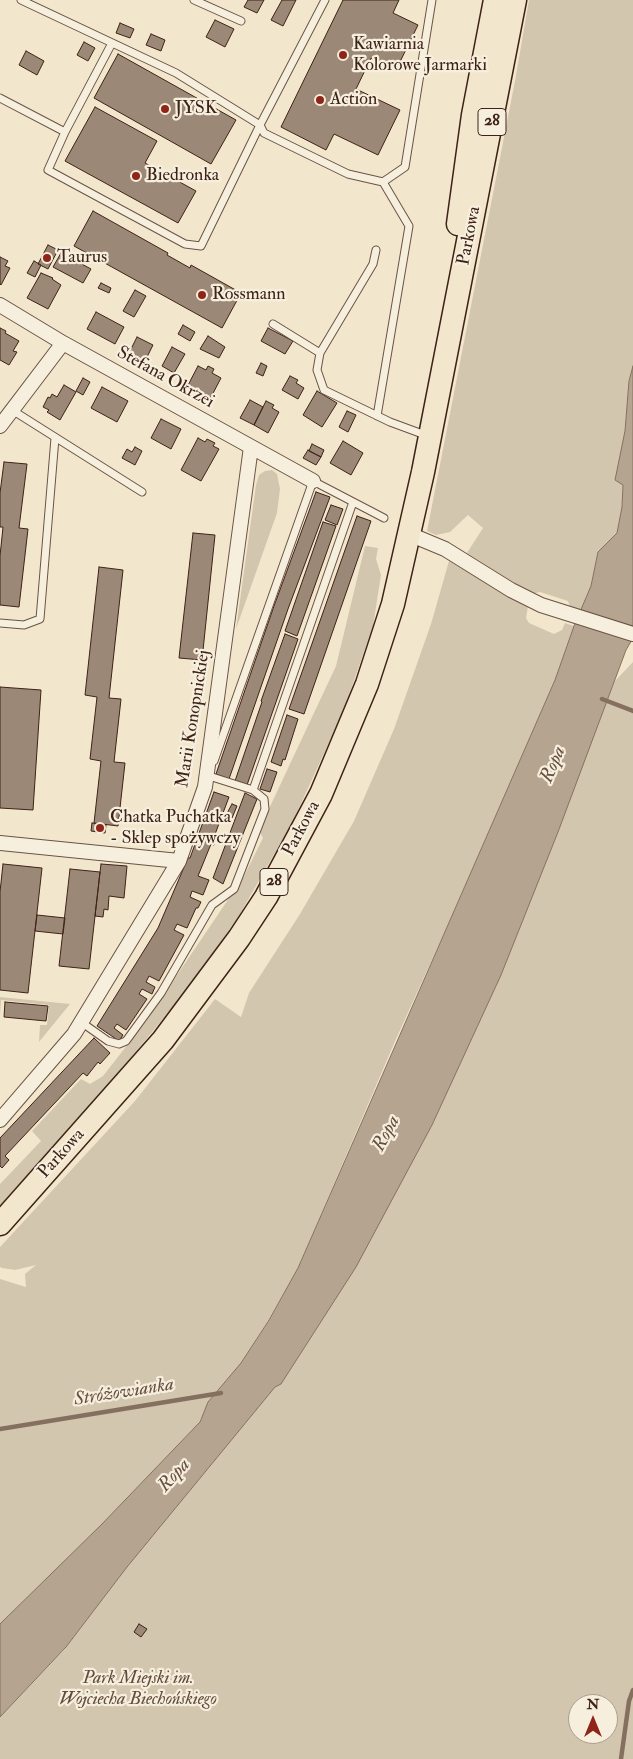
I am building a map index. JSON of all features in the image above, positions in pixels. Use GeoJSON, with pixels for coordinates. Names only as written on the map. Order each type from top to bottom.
{"type":"FeatureCollection","features":[{"type":"Feature","properties":{"kind":"main road","name":"Parkowa"},"geometry":{"type":"LineString","coordinates":[[423,472],[473,115],[495,0]]}},
{"type":"Feature","properties":{"kind":"main road","name":"Parkowa"},"geometry":{"type":"LineString","coordinates":[[0,1224],[163,1040],[207,982],[266,897],[321,794],[368,684],[393,604],[423,472],[515,0]]}},
{"type":"Feature","properties":{"kind":"street","name":"Stefana Okrzei"},"geometry":{"type":"LineString","coordinates":[[0,305],[63,343],[313,481]]}},
{"type":"Feature","properties":{"kind":"street"},"geometry":{"type":"LineString","coordinates":[[1,424],[63,343]]}},
{"type":"Feature","properties":{"kind":"street","name":"Marii Konopnickiej"},"geometry":{"type":"LineString","coordinates":[[0,1120],[74,1034],[178,861],[207,781],[251,446]]}},
{"type":"Feature","properties":{"kind":"street"},"geometry":{"type":"LineString","coordinates":[[409,534],[445,549],[511,590],[541,604],[633,634]]}},
{"type":"Feature","properties":{"kind":"street"},"geometry":{"type":"LineString","coordinates":[[0,842],[178,861]]}},
{"type":"Feature","properties":{"kind":"lane"},"geometry":{"type":"LineString","coordinates":[[21,0],[176,73],[260,125],[264,133],[348,174],[383,182],[409,226],[376,416]]}},
{"type":"Feature","properties":{"kind":"lane"},"geometry":{"type":"LineString","coordinates":[[194,0],[241,21]]}},
{"type":"Feature","properties":{"kind":"lane"},"geometry":{"type":"LineString","coordinates":[[112,43],[64,132],[48,170],[185,244],[201,246],[260,125],[325,0]]}},
{"type":"Feature","properties":{"kind":"lane"},"geometry":{"type":"LineString","coordinates":[[383,182],[405,167],[432,0]]}},
{"type":"Feature","properties":{"kind":"lane"},"geometry":{"type":"LineString","coordinates":[[0,98],[64,132]]}},
{"type":"Feature","properties":{"kind":"lane"},"geometry":{"type":"LineString","coordinates":[[376,250],[373,264],[320,353],[317,370],[324,390],[376,416],[428,436]]}},
{"type":"Feature","properties":{"kind":"lane"},"geometry":{"type":"LineString","coordinates":[[273,324],[320,353]]}},
{"type":"Feature","properties":{"kind":"lane"},"geometry":{"type":"LineString","coordinates":[[12,410],[142,492]]}},
{"type":"Feature","properties":{"kind":"lane"},"geometry":{"type":"LineString","coordinates":[[0,623],[24,625],[40,619],[55,438]]}},
{"type":"Feature","properties":{"kind":"lane"},"geometry":{"type":"LineString","coordinates":[[80,1022],[108,1041],[119,1044],[126,1041],[161,993],[212,905],[234,889],[265,809],[264,799],[253,790],[207,781],[313,481],[384,518]]}},
{"type":"Feature","properties":{"kind":"lane"},"geometry":{"type":"LineString","coordinates":[[253,790],[353,502]]}},
{"type":"Feature","properties":{"kind":"green space"},"geometry":{"type":"Polygon","coordinates":[[[529,0],[633,0],[633,366],[629,381],[625,431],[622,507],[617,533],[598,552],[591,586],[581,612],[570,607],[568,601],[540,592],[532,594],[467,553],[483,528],[468,515],[450,532],[436,535],[427,531],[515,81],[529,0]]]}},
{"type":"Feature","properties":{"kind":"green space"},"geometry":{"type":"Polygon","coordinates":[[[272,470],[277,474],[280,489],[277,513],[236,629],[256,485],[259,475],[265,471],[272,470]]]}},
{"type":"Feature","properties":{"kind":"green space"},"geometry":{"type":"Polygon","coordinates":[[[365,546],[378,548],[376,559],[381,575],[373,626],[343,712],[292,823],[237,919],[185,992],[101,1094],[0,1208],[0,1184],[41,1141],[32,1131],[81,1079],[90,1084],[103,1076],[146,1021],[244,876],[263,838],[259,830],[336,666],[365,546]]]}},
{"type":"Feature","properties":{"kind":"green space"},"geometry":{"type":"Polygon","coordinates":[[[449,561],[528,606],[526,618],[529,623],[554,634],[562,630],[565,623],[574,626],[555,680],[396,1039],[298,1268],[270,1317],[241,1363],[208,1402],[199,1423],[102,1524],[0,1624],[0,1279],[26,1287],[25,1274],[36,1265],[15,1270],[0,1267],[0,1247],[135,1101],[215,999],[241,1017],[249,993],[300,914],[354,821],[394,729],[431,624],[449,561]]]}},
{"type":"Feature","properties":{"kind":"green space","name":"Park Miejski im. Wojciecha Biechońskiego"},"geometry":{"type":"Polygon","coordinates":[[[633,662],[633,1759],[0,1759],[0,1717],[64,1650],[127,1567],[275,1387],[281,1384],[353,1271],[432,1125],[501,975],[558,832],[615,681],[633,662]]]}},
{"type":"Feature","properties":{"kind":"green space"},"geometry":{"type":"Polygon","coordinates":[[[0,997],[70,1004],[39,1042],[40,1025],[47,1025],[49,1005],[1,1000],[0,1016],[0,997]]]}},
{"type":"Feature","properties":{"kind":"water","name":"Ropa"},"geometry":{"type":"Polygon","coordinates":[[[633,366],[633,638],[626,650],[558,832],[501,975],[432,1125],[356,1267],[281,1384],[275,1387],[127,1567],[66,1647],[0,1717],[0,1624],[102,1524],[200,1422],[208,1402],[241,1363],[269,1320],[298,1268],[555,680],[574,626],[591,586],[598,552],[617,533],[622,507],[623,485],[615,480],[625,431],[629,381],[633,366]]]}},
{"type":"Feature","properties":{"kind":"building"},"geometry":{"type":"Polygon","coordinates":[[[248,0],[264,0],[257,13],[244,7],[248,0]]]}},
{"type":"Feature","properties":{"kind":"building"},"geometry":{"type":"Polygon","coordinates":[[[282,0],[296,0],[283,26],[271,20],[282,0]]]}},
{"type":"Feature","properties":{"kind":"building"},"geometry":{"type":"Polygon","coordinates":[[[343,0],[399,0],[393,13],[418,25],[396,70],[371,58],[356,89],[400,110],[378,155],[334,134],[326,150],[281,127],[343,0]]]}},
{"type":"Feature","properties":{"kind":"building"},"geometry":{"type":"Polygon","coordinates":[[[215,20],[234,29],[225,47],[206,37],[215,20]]]}},
{"type":"Feature","properties":{"kind":"building"},"geometry":{"type":"Polygon","coordinates":[[[120,23],[134,29],[130,38],[116,33],[120,23]]]}},
{"type":"Feature","properties":{"kind":"building"},"geometry":{"type":"Polygon","coordinates":[[[151,34],[165,40],[161,51],[146,45],[151,34]]]}},
{"type":"Feature","properties":{"kind":"building"},"geometry":{"type":"Polygon","coordinates":[[[84,42],[95,48],[88,61],[77,55],[84,42]]]}},
{"type":"Feature","properties":{"kind":"building"},"geometry":{"type":"Polygon","coordinates":[[[26,51],[44,61],[37,75],[19,65],[26,51]]]}},
{"type":"Feature","properties":{"kind":"building","name":"JYSK"},"geometry":{"type":"Polygon","coordinates":[[[118,54],[236,120],[211,164],[94,98],[118,54]]]}},
{"type":"Feature","properties":{"kind":"building"},"geometry":{"type":"Polygon","coordinates":[[[95,107],[157,141],[145,163],[196,191],[178,223],[65,161],[95,107]]]}},
{"type":"Feature","properties":{"kind":"building"},"geometry":{"type":"Polygon","coordinates":[[[93,211],[168,253],[167,255],[190,268],[191,265],[241,293],[222,328],[74,246],[93,211]]]}},
{"type":"Feature","properties":{"kind":"building"},"geometry":{"type":"Polygon","coordinates":[[[48,245],[58,250],[48,269],[38,264],[48,245]]]}},
{"type":"Feature","properties":{"kind":"building"},"geometry":{"type":"Polygon","coordinates":[[[61,253],[91,269],[83,283],[53,267],[61,253]]]}},
{"type":"Feature","properties":{"kind":"building"},"geometry":{"type":"Polygon","coordinates":[[[0,257],[8,261],[5,266],[10,268],[1,285],[0,284],[0,257]]]}},
{"type":"Feature","properties":{"kind":"building"},"geometry":{"type":"Polygon","coordinates":[[[34,261],[41,265],[35,277],[27,273],[34,261]]]}},
{"type":"Feature","properties":{"kind":"building"},"geometry":{"type":"Polygon","coordinates":[[[41,273],[53,278],[61,285],[48,309],[27,298],[41,273]]]}},
{"type":"Feature","properties":{"kind":"building"},"geometry":{"type":"Polygon","coordinates":[[[101,283],[111,288],[109,293],[98,288],[101,283]]]}},
{"type":"Feature","properties":{"kind":"building"},"geometry":{"type":"Polygon","coordinates":[[[135,290],[146,296],[134,317],[123,311],[135,290]]]}},
{"type":"Feature","properties":{"kind":"building"},"geometry":{"type":"Polygon","coordinates":[[[96,312],[124,327],[115,344],[87,329],[96,312]]]}},
{"type":"Feature","properties":{"kind":"building"},"geometry":{"type":"Polygon","coordinates":[[[183,325],[195,332],[190,341],[178,334],[183,325]]]}},
{"type":"Feature","properties":{"kind":"building"},"geometry":{"type":"Polygon","coordinates":[[[0,328],[19,341],[13,351],[17,352],[9,365],[0,360],[0,328]]]}},
{"type":"Feature","properties":{"kind":"building"},"geometry":{"type":"Polygon","coordinates":[[[268,328],[293,341],[285,354],[261,341],[268,328]]]}},
{"type":"Feature","properties":{"kind":"building"},"geometry":{"type":"Polygon","coordinates":[[[208,336],[225,347],[219,358],[200,349],[208,336]]]}},
{"type":"Feature","properties":{"kind":"building"},"geometry":{"type":"Polygon","coordinates":[[[137,337],[153,345],[145,361],[129,353],[137,337]]]}},
{"type":"Feature","properties":{"kind":"building"},"geometry":{"type":"Polygon","coordinates":[[[172,347],[185,354],[174,373],[162,366],[172,347]]]}},
{"type":"Feature","properties":{"kind":"building"},"geometry":{"type":"Polygon","coordinates":[[[261,363],[267,366],[263,376],[256,373],[261,363]]]}},
{"type":"Feature","properties":{"kind":"building"},"geometry":{"type":"Polygon","coordinates":[[[198,366],[206,370],[208,366],[214,369],[212,373],[221,378],[210,399],[187,387],[198,366]]]}},
{"type":"Feature","properties":{"kind":"building"},"geometry":{"type":"Polygon","coordinates":[[[290,376],[298,380],[296,383],[304,388],[298,399],[282,390],[290,376]]]}},
{"type":"Feature","properties":{"kind":"building"},"geometry":{"type":"Polygon","coordinates":[[[83,378],[90,382],[83,395],[76,391],[83,378]]]}},
{"type":"Feature","properties":{"kind":"building"},"geometry":{"type":"Polygon","coordinates":[[[64,385],[76,392],[60,420],[47,412],[49,410],[43,407],[48,397],[50,398],[52,394],[57,397],[64,385]]]}},
{"type":"Feature","properties":{"kind":"building"},"geometry":{"type":"Polygon","coordinates":[[[102,387],[128,401],[117,422],[91,408],[102,387]]]}},
{"type":"Feature","properties":{"kind":"building"},"geometry":{"type":"Polygon","coordinates":[[[317,391],[337,403],[322,427],[303,415],[317,391]]]}},
{"type":"Feature","properties":{"kind":"building"},"geometry":{"type":"Polygon","coordinates":[[[250,400],[263,407],[254,425],[240,418],[250,400]]]}},
{"type":"Feature","properties":{"kind":"building"},"geometry":{"type":"Polygon","coordinates":[[[266,401],[274,405],[272,408],[279,412],[268,433],[254,425],[266,401]]]}},
{"type":"Feature","properties":{"kind":"building"},"geometry":{"type":"Polygon","coordinates":[[[347,411],[356,415],[348,432],[339,427],[347,411]]]}},
{"type":"Feature","properties":{"kind":"building"},"geometry":{"type":"Polygon","coordinates":[[[161,419],[181,429],[171,449],[151,438],[161,419]]]}},
{"type":"Feature","properties":{"kind":"building"},"geometry":{"type":"Polygon","coordinates":[[[198,438],[205,442],[207,439],[215,443],[213,446],[219,449],[201,481],[181,470],[198,438]]]}},
{"type":"Feature","properties":{"kind":"building"},"geometry":{"type":"Polygon","coordinates":[[[343,441],[363,453],[351,475],[330,463],[343,441]]]}},
{"type":"Feature","properties":{"kind":"building"},"geometry":{"type":"Polygon","coordinates":[[[312,444],[324,450],[321,457],[309,451],[312,444]]]}},
{"type":"Feature","properties":{"kind":"building"},"geometry":{"type":"Polygon","coordinates":[[[135,447],[142,451],[135,465],[122,458],[127,449],[132,452],[135,447]]]}},
{"type":"Feature","properties":{"kind":"building"},"geometry":{"type":"Polygon","coordinates":[[[308,450],[321,457],[316,465],[303,458],[308,450]]]}},
{"type":"Feature","properties":{"kind":"building"},"geometry":{"type":"Polygon","coordinates":[[[4,462],[27,464],[19,528],[28,529],[19,607],[0,605],[0,556],[3,527],[0,527],[0,493],[4,462]]]}},
{"type":"Feature","properties":{"kind":"building"},"geometry":{"type":"Polygon","coordinates":[[[316,492],[330,497],[288,609],[229,779],[216,774],[316,492]]]}},
{"type":"Feature","properties":{"kind":"building"},"geometry":{"type":"Polygon","coordinates":[[[331,505],[343,509],[337,525],[325,520],[331,505]]]}},
{"type":"Feature","properties":{"kind":"building"},"geometry":{"type":"Polygon","coordinates":[[[357,516],[371,521],[304,714],[289,709],[357,516]]]}},
{"type":"Feature","properties":{"kind":"building"},"geometry":{"type":"Polygon","coordinates":[[[323,522],[336,526],[297,636],[285,631],[323,522]]]}},
{"type":"Feature","properties":{"kind":"building"},"geometry":{"type":"Polygon","coordinates":[[[193,533],[215,535],[202,660],[179,658],[193,533]]]}},
{"type":"Feature","properties":{"kind":"building"},"geometry":{"type":"Polygon","coordinates":[[[99,567],[123,570],[109,698],[121,699],[114,762],[125,763],[118,826],[94,823],[101,761],[90,759],[97,697],[85,695],[99,567]]]}},
{"type":"Feature","properties":{"kind":"building"},"geometry":{"type":"Polygon","coordinates":[[[285,634],[298,639],[247,785],[235,781],[285,634]]]}},
{"type":"Feature","properties":{"kind":"building"},"geometry":{"type":"Polygon","coordinates":[[[0,687],[41,690],[33,810],[0,808],[0,687]]]}},
{"type":"Feature","properties":{"kind":"building"},"geometry":{"type":"Polygon","coordinates":[[[287,715],[298,719],[285,760],[283,759],[281,766],[271,762],[287,715]]]}},
{"type":"Feature","properties":{"kind":"building"},"geometry":{"type":"Polygon","coordinates":[[[267,769],[277,772],[270,792],[260,789],[267,769]]]}},
{"type":"Feature","properties":{"kind":"building"},"geometry":{"type":"Polygon","coordinates":[[[214,792],[229,797],[214,837],[216,838],[214,845],[211,844],[198,876],[209,880],[203,895],[192,891],[190,897],[201,902],[198,908],[196,908],[187,928],[177,924],[174,930],[184,935],[159,981],[149,976],[146,982],[155,987],[152,994],[142,989],[139,994],[147,999],[126,1030],[117,1024],[114,1028],[123,1035],[119,1041],[97,1026],[158,928],[188,858],[190,858],[214,792]]]}},
{"type":"Feature","properties":{"kind":"building"},"geometry":{"type":"Polygon","coordinates":[[[245,793],[257,799],[223,884],[213,878],[245,793]]]}},
{"type":"Feature","properties":{"kind":"building"},"geometry":{"type":"Polygon","coordinates":[[[232,804],[237,806],[232,818],[226,815],[232,804]]]}},
{"type":"Feature","properties":{"kind":"building"},"geometry":{"type":"Polygon","coordinates":[[[92,823],[106,825],[105,833],[91,831],[92,823]]]}},
{"type":"Feature","properties":{"kind":"building"},"geometry":{"type":"Polygon","coordinates":[[[3,864],[42,868],[28,993],[0,990],[0,892],[3,864]]]}},
{"type":"Feature","properties":{"kind":"building"},"geometry":{"type":"Polygon","coordinates":[[[101,864],[127,866],[124,898],[109,896],[108,910],[104,909],[103,917],[95,916],[101,864]]]}},
{"type":"Feature","properties":{"kind":"building"},"geometry":{"type":"Polygon","coordinates":[[[70,869],[100,872],[89,969],[59,966],[70,869]]]}},
{"type":"Feature","properties":{"kind":"building"},"geometry":{"type":"Polygon","coordinates":[[[37,915],[65,918],[63,934],[35,931],[37,915]]]}},
{"type":"Feature","properties":{"kind":"building"},"geometry":{"type":"Polygon","coordinates":[[[5,1002],[48,1006],[46,1021],[4,1017],[5,1002]]]}},
{"type":"Feature","properties":{"kind":"building"},"geometry":{"type":"Polygon","coordinates":[[[94,1038],[110,1053],[100,1064],[98,1062],[87,1076],[83,1073],[5,1156],[9,1160],[2,1168],[0,1166],[0,1138],[94,1038]]]}},
{"type":"Feature","properties":{"kind":"building"},"geometry":{"type":"Polygon","coordinates":[[[139,1624],[147,1629],[141,1637],[134,1632],[139,1624]]]}},
{"type":"Feature","properties":{"kind":"waterway"},"geometry":{"type":"LineString","coordinates":[[602,699],[633,711]]}},
{"type":"Feature","properties":{"kind":"waterway","name":"Stróżowianka"},"geometry":{"type":"LineString","coordinates":[[0,1429],[221,1393]]}},
{"type":"Feature","properties":{"kind":"waterway"},"geometry":{"type":"LineString","coordinates":[[621,1759],[629,1701],[633,1690]]}},
{"type":"Feature","properties":{"kind":"place","name":"Kawiarnia Kolorowe Jarmarki"},"geometry":{"type":"Point","coordinates":[343,55]}},
{"type":"Feature","properties":{"kind":"place","name":"Action"},"geometry":{"type":"Point","coordinates":[320,100]}},
{"type":"Feature","properties":{"kind":"place","name":"JYSK"},"geometry":{"type":"Point","coordinates":[165,109]}},
{"type":"Feature","properties":{"kind":"place","name":"Biedronka"},"geometry":{"type":"Point","coordinates":[136,176]}},
{"type":"Feature","properties":{"kind":"place","name":"Taurus"},"geometry":{"type":"Point","coordinates":[47,258]}},
{"type":"Feature","properties":{"kind":"place","name":"Rossmann"},"geometry":{"type":"Point","coordinates":[202,295]}},
{"type":"Feature","properties":{"kind":"place","name":"Chatka Puchatka - Sklep spożywczy"},"geometry":{"type":"Point","coordinates":[100,828]}}]}
